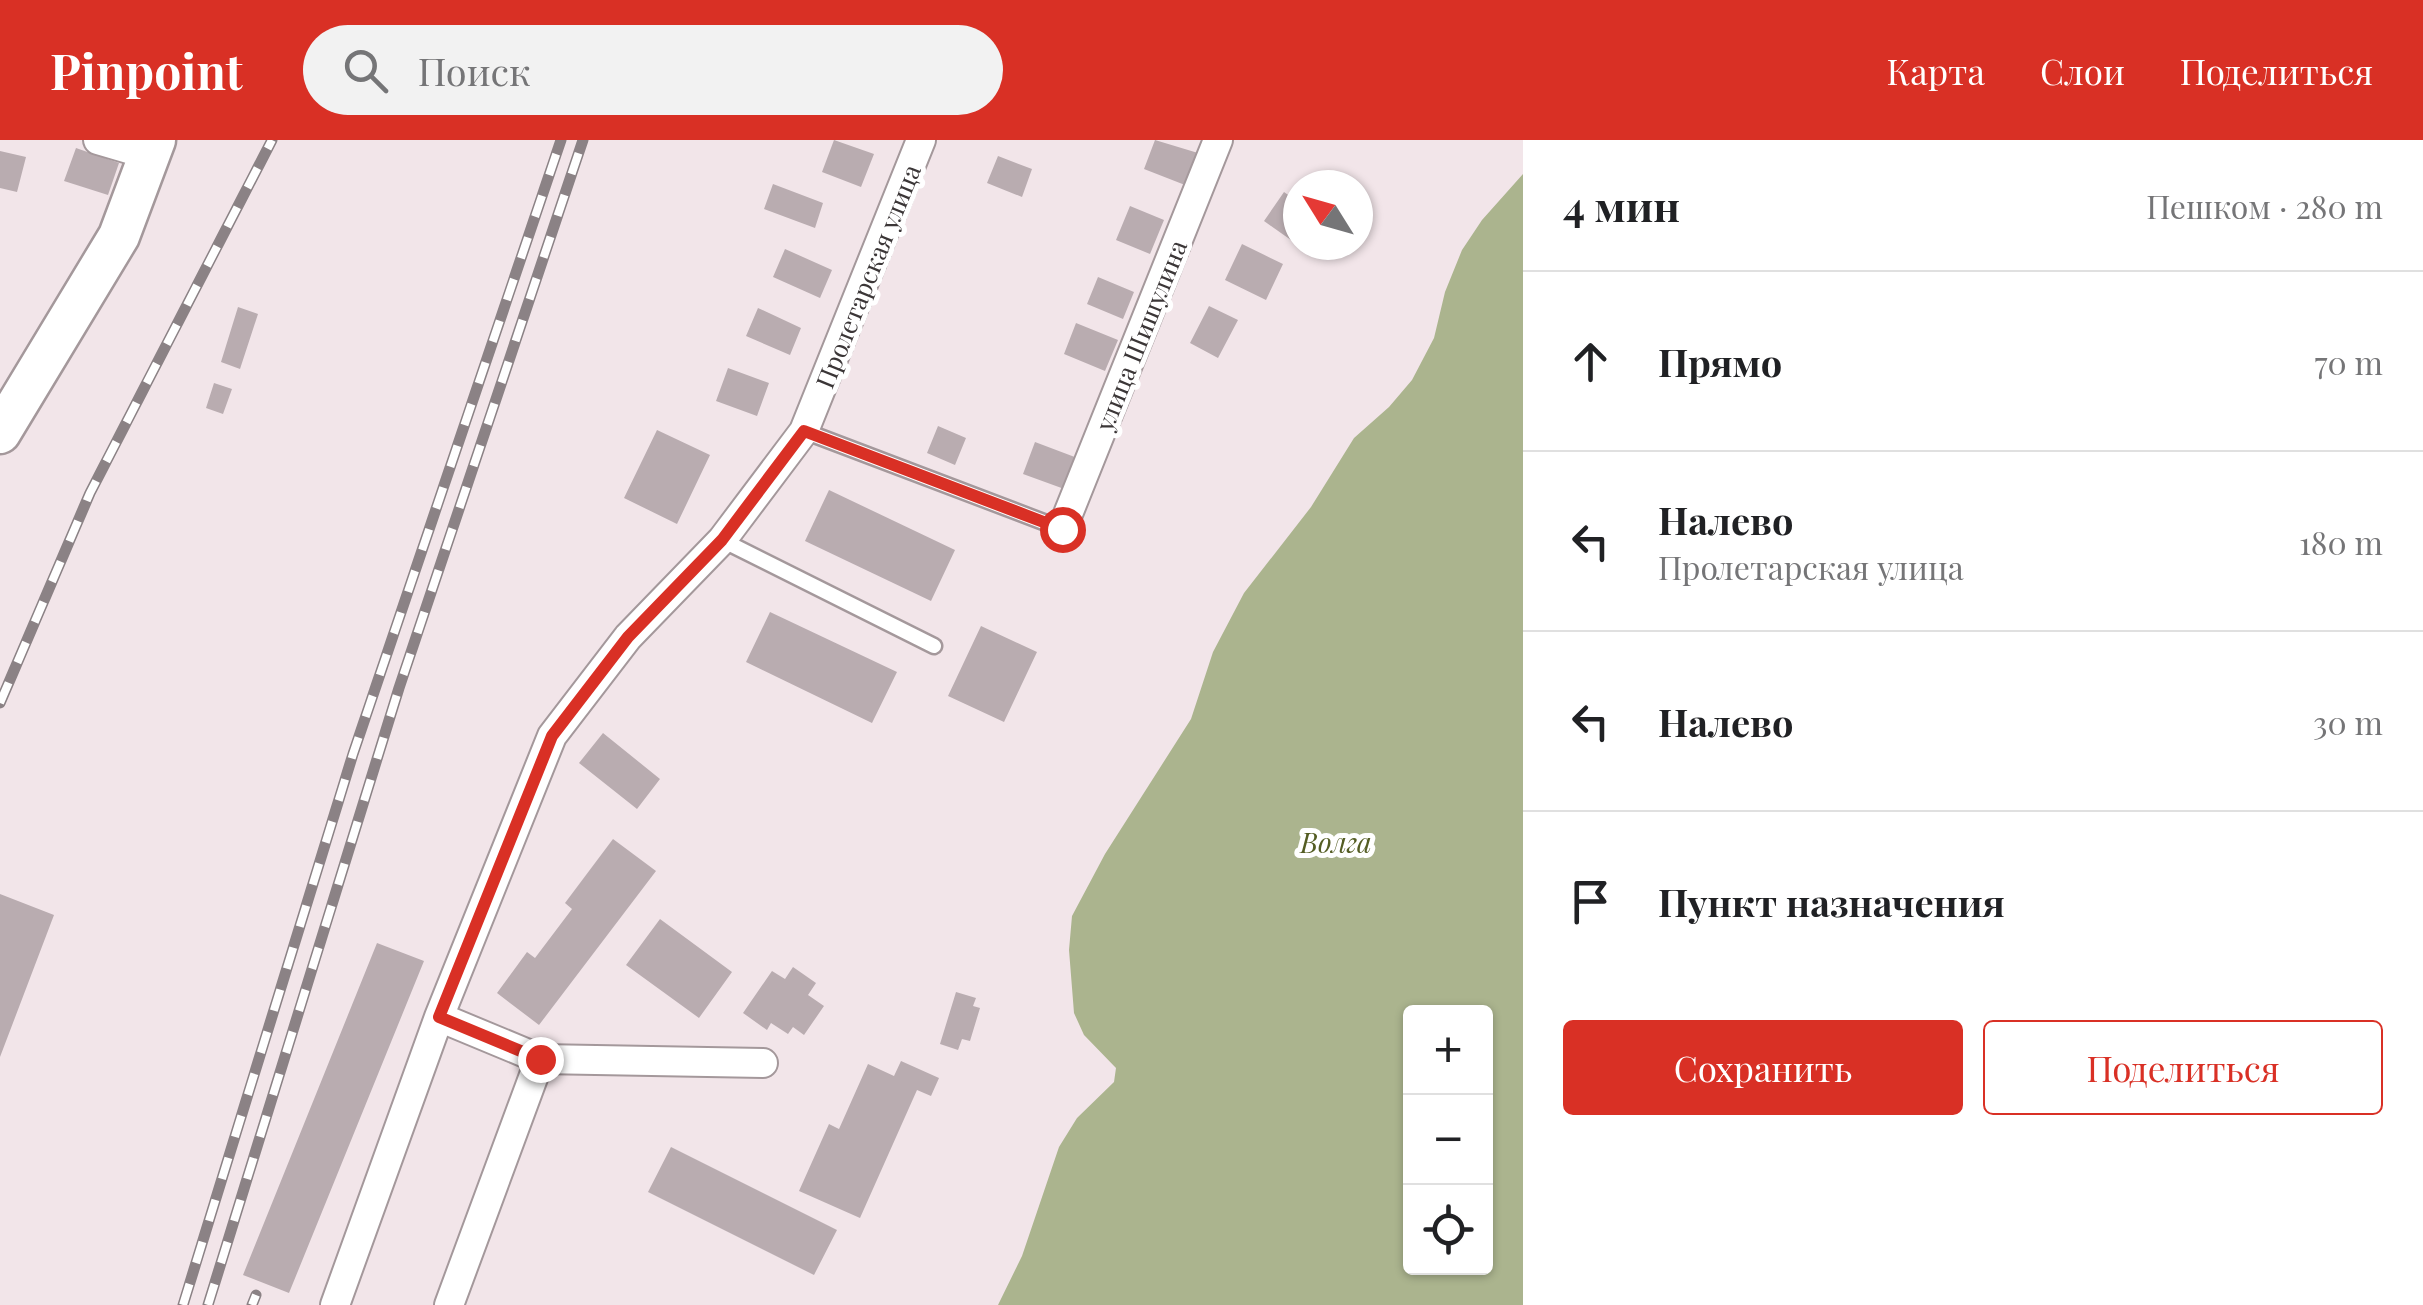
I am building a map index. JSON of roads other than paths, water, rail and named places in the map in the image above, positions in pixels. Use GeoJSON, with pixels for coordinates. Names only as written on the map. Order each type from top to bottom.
{"type":"FeatureCollection","features":[{"type":"Feature","properties":{"kind":"main road"},"geometry":{"type":"LineString","coordinates":[[0,434],[119,236],[152,148]]}},
{"type":"Feature","properties":{"kind":"street"},"geometry":{"type":"LineString","coordinates":[[98,140],[152,148]]}},
{"type":"Feature","properties":{"kind":"street","name":"Пролетарская улица"},"geometry":{"type":"LineString","coordinates":[[335,1305],[439,1017],[552,736],[628,637],[722,540],[804,431],[922,140]]}},
{"type":"Feature","properties":{"kind":"street","name":"улица Шишулина"},"geometry":{"type":"LineString","coordinates":[[1062,529],[1218,140]]}},
{"type":"Feature","properties":{"kind":"street"},"geometry":{"type":"LineString","coordinates":[[439,1017],[540,1059],[764,1064]]}},
{"type":"Feature","properties":{"kind":"street"},"geometry":{"type":"LineString","coordinates":[[450,1305],[540,1059]]}},
{"type":"Feature","properties":{"kind":"lane"},"geometry":{"type":"LineString","coordinates":[[804,431],[1062,529]]}},
{"type":"Feature","properties":{"kind":"lane"},"geometry":{"type":"LineString","coordinates":[[722,540],[934,646]]}},
{"type":"Feature","properties":{"kind":"water","name":"Волга"},"geometry":{"type":"Polygon","coordinates":[[[1523,174],[1523,1305],[998,1305],[1022,1256],[1059,1147],[1077,1118],[1114,1082],[1116,1068],[1084,1035],[1074,1013],[1069,950],[1072,916],[1105,854],[1191,719],[1213,652],[1244,593],[1311,507],[1354,438],[1412,380],[1434,338],[1445,292],[1462,250],[1482,220],[1523,174]]]}},
{"type":"Feature","properties":{"kind":"railway"},"geometry":{"type":"LineString","coordinates":[[0,703],[90,493],[272,140]]}},
{"type":"Feature","properties":{"kind":"railway"},"geometry":{"type":"LineString","coordinates":[[183,1305],[353,754],[561,140]]}},
{"type":"Feature","properties":{"kind":"railway"},"geometry":{"type":"LineString","coordinates":[[208,1305],[399,688],[583,140]]}},
{"type":"Feature","properties":{"kind":"railway"},"geometry":{"type":"LineString","coordinates":[[252,1305],[256,1295]]}}]}
